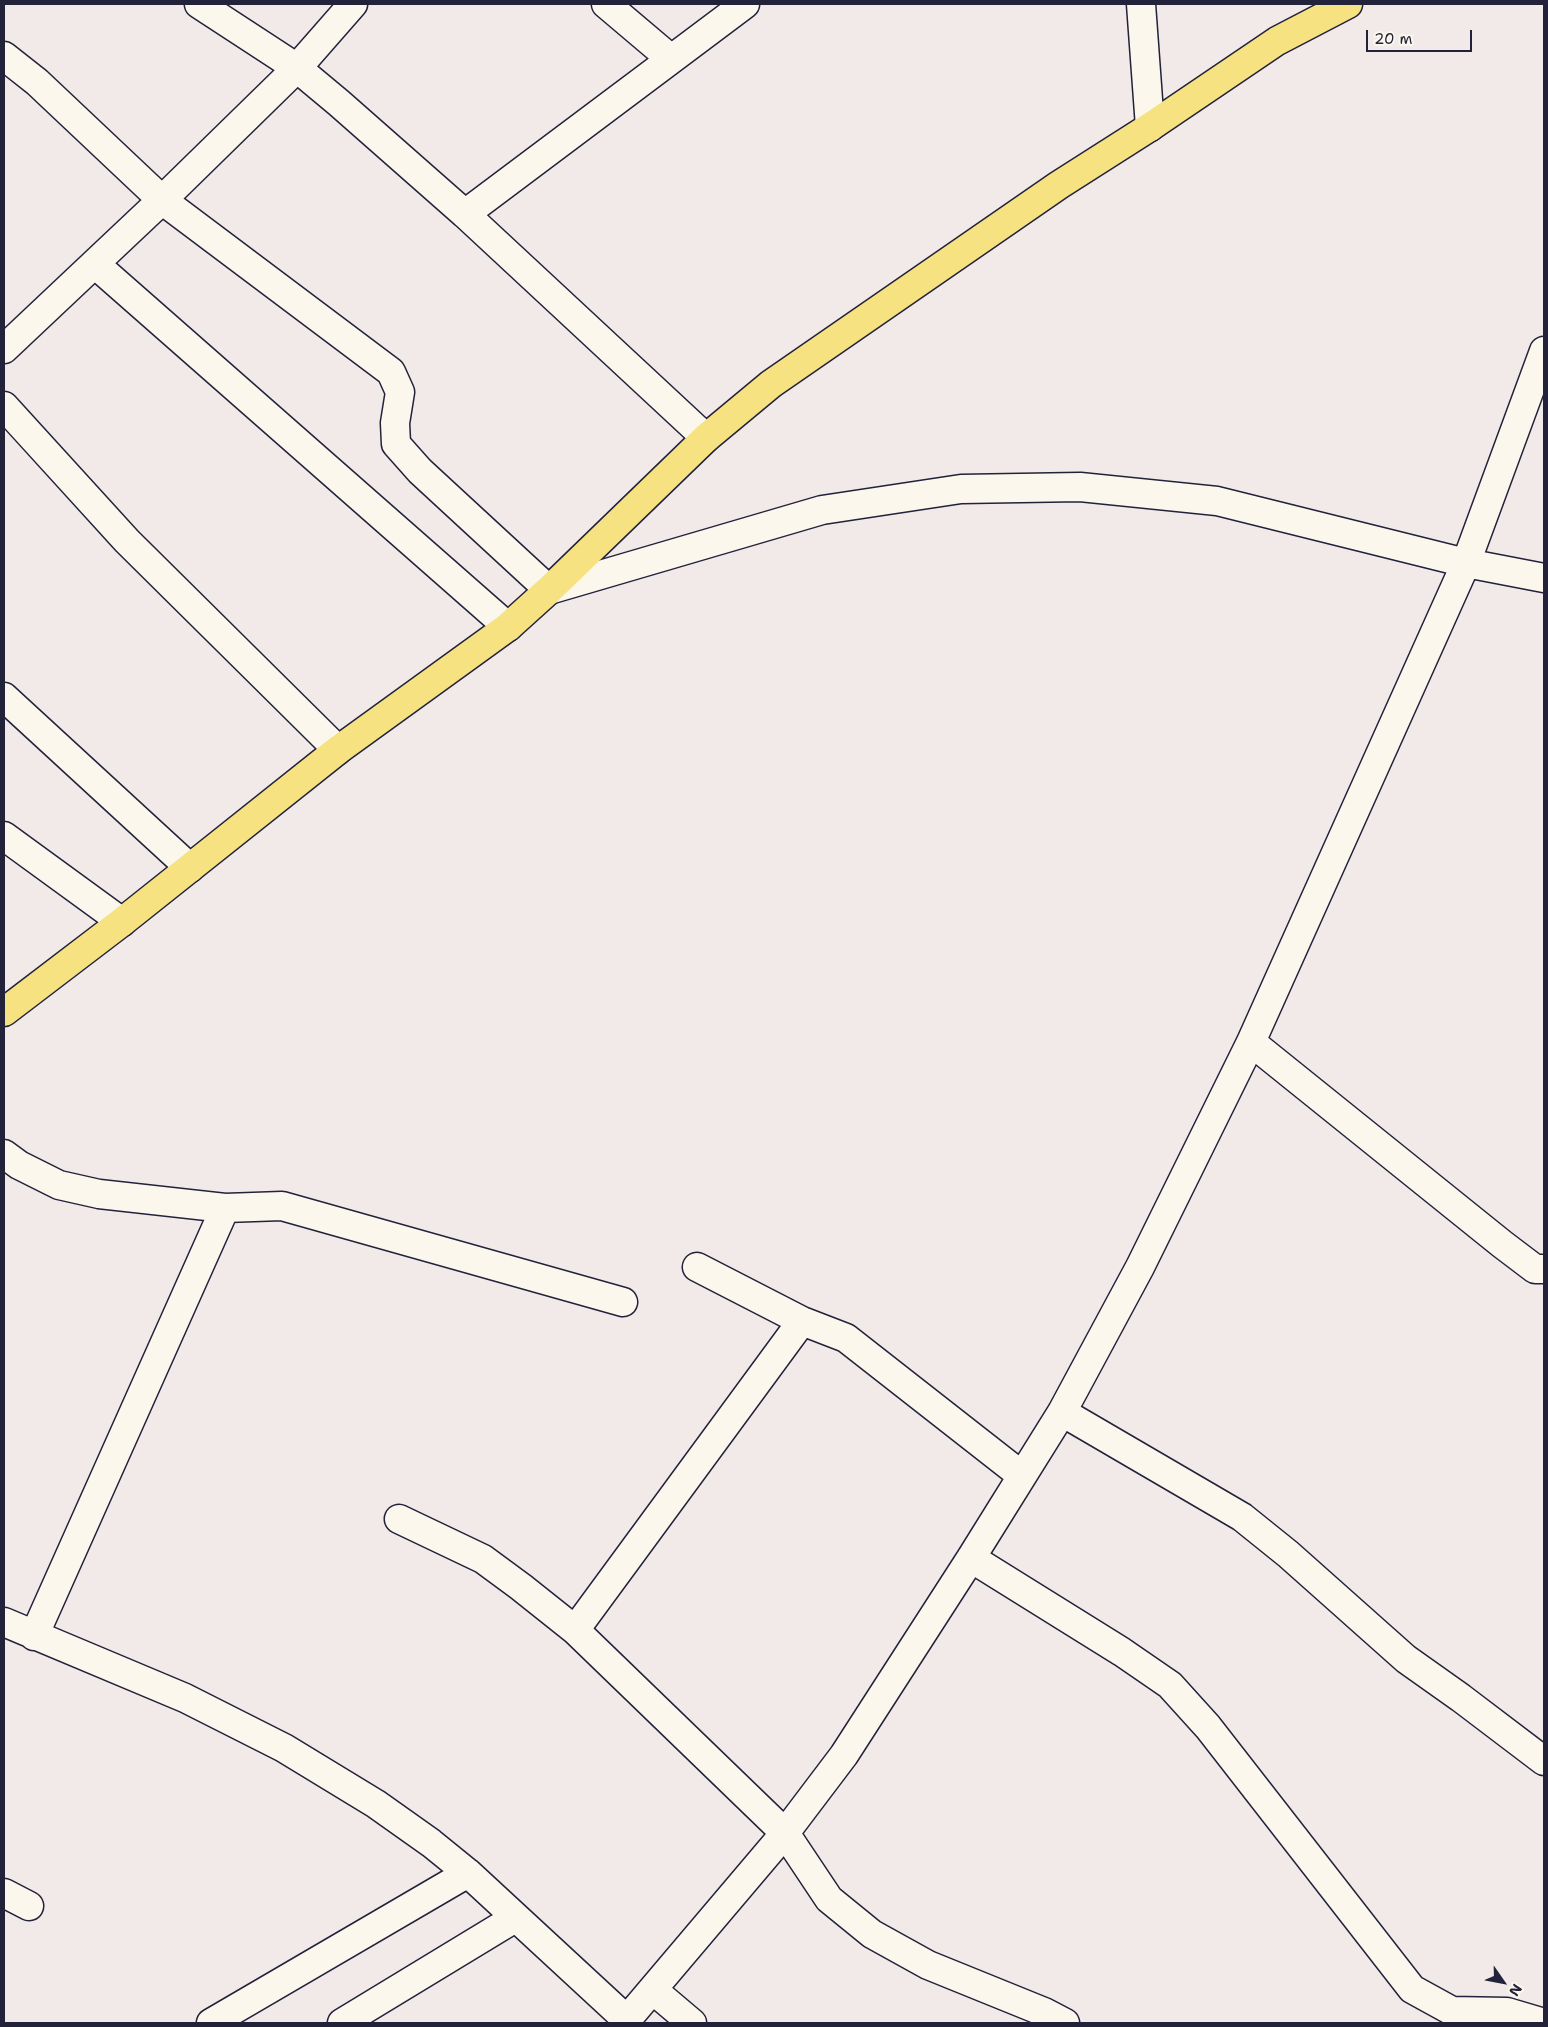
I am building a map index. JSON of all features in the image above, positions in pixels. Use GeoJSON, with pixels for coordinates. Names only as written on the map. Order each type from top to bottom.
{"type":"FeatureCollection","features":[{"type":"Feature","properties":{"kind":"highway"},"geometry":{"type":"LineString","coordinates":[[4,1012],[122,922],[338,750],[508,627],[549,590],[706,438],[771,384],[1059,185],[1277,42],[1348,4]]}},
{"type":"Feature","properties":{"kind":"street"},"geometry":{"type":"LineString","coordinates":[[199,4],[297,68],[465,214],[706,438]]}},
{"type":"Feature","properties":{"kind":"street"},"geometry":{"type":"LineString","coordinates":[[4,349],[162,200],[297,68],[353,4]]}},
{"type":"Feature","properties":{"kind":"street"},"geometry":{"type":"LineString","coordinates":[[606,4],[671,60]]}},
{"type":"Feature","properties":{"kind":"street"},"geometry":{"type":"LineString","coordinates":[[465,214],[745,4]]}},
{"type":"Feature","properties":{"kind":"street"},"geometry":{"type":"LineString","coordinates":[[1140,4],[1150,127]]}},
{"type":"Feature","properties":{"kind":"street"},"geometry":{"type":"LineString","coordinates":[[4,56],[37,82],[162,200],[391,372],[400,392],[394,423],[396,444],[420,471],[549,590],[822,510],[961,489],[1080,487],[1217,501],[1466,563],[1544,578]]}},
{"type":"Feature","properties":{"kind":"street"},"geometry":{"type":"LineString","coordinates":[[95,264],[508,627]]}},
{"type":"Feature","properties":{"kind":"street"},"geometry":{"type":"LineString","coordinates":[[225,1208],[13,1630],[185,1698],[284,1748],[376,1804],[431,1843],[468,1873],[626,2022],[785,1833],[844,1754],[971,1558],[1062,1412],[1145,1258],[1251,1042],[1466,563],[1544,351]]}},
{"type":"Feature","properties":{"kind":"street"},"geometry":{"type":"LineString","coordinates":[[4,406],[127,541],[338,750]]}},
{"type":"Feature","properties":{"kind":"street"},"geometry":{"type":"LineString","coordinates":[[4,698],[190,868]]}},
{"type":"Feature","properties":{"kind":"street"},"geometry":{"type":"LineString","coordinates":[[4,836],[122,922]]}},
{"type":"Feature","properties":{"kind":"street"},"geometry":{"type":"LineString","coordinates":[[1251,1042],[1502,1244],[1535,1269],[1544,1269]]}},
{"type":"Feature","properties":{"kind":"street"},"geometry":{"type":"LineString","coordinates":[[4,1154],[19,1165],[59,1185],[99,1194],[225,1208],[282,1206],[623,1302]]}},
{"type":"Feature","properties":{"kind":"street"},"geometry":{"type":"LineString","coordinates":[[698,1267],[802,1321],[846,1338],[1021,1475]]}},
{"type":"Feature","properties":{"kind":"street"},"geometry":{"type":"LineString","coordinates":[[575,1630],[802,1321]]}},
{"type":"Feature","properties":{"kind":"street"},"geometry":{"type":"LineString","coordinates":[[1062,1412],[1242,1517],[1288,1554],[1406,1659],[1544,1761]]}},
{"type":"Feature","properties":{"kind":"street"},"geometry":{"type":"LineString","coordinates":[[399,1519],[483,1560],[521,1587],[575,1630],[785,1833],[829,1899],[872,1934],[928,1965],[1044,2012],[1065,2023]]}},
{"type":"Feature","properties":{"kind":"street"},"geometry":{"type":"LineString","coordinates":[[971,1558],[1122,1652],[1170,1685],[1208,1726],[1412,1989],[1452,2010],[1507,2012],[1544,2023]]}},
{"type":"Feature","properties":{"kind":"street"},"geometry":{"type":"LineString","coordinates":[[211,2023],[468,1873]]}},
{"type":"Feature","properties":{"kind":"street"},"geometry":{"type":"LineString","coordinates":[[4,1894],[29,1906]]}},
{"type":"Feature","properties":{"kind":"street"},"geometry":{"type":"LineString","coordinates":[[342,2023],[515,1918]]}},
{"type":"Feature","properties":{"kind":"street"},"geometry":{"type":"LineString","coordinates":[[653,1990],[692,2023]]}}]}
